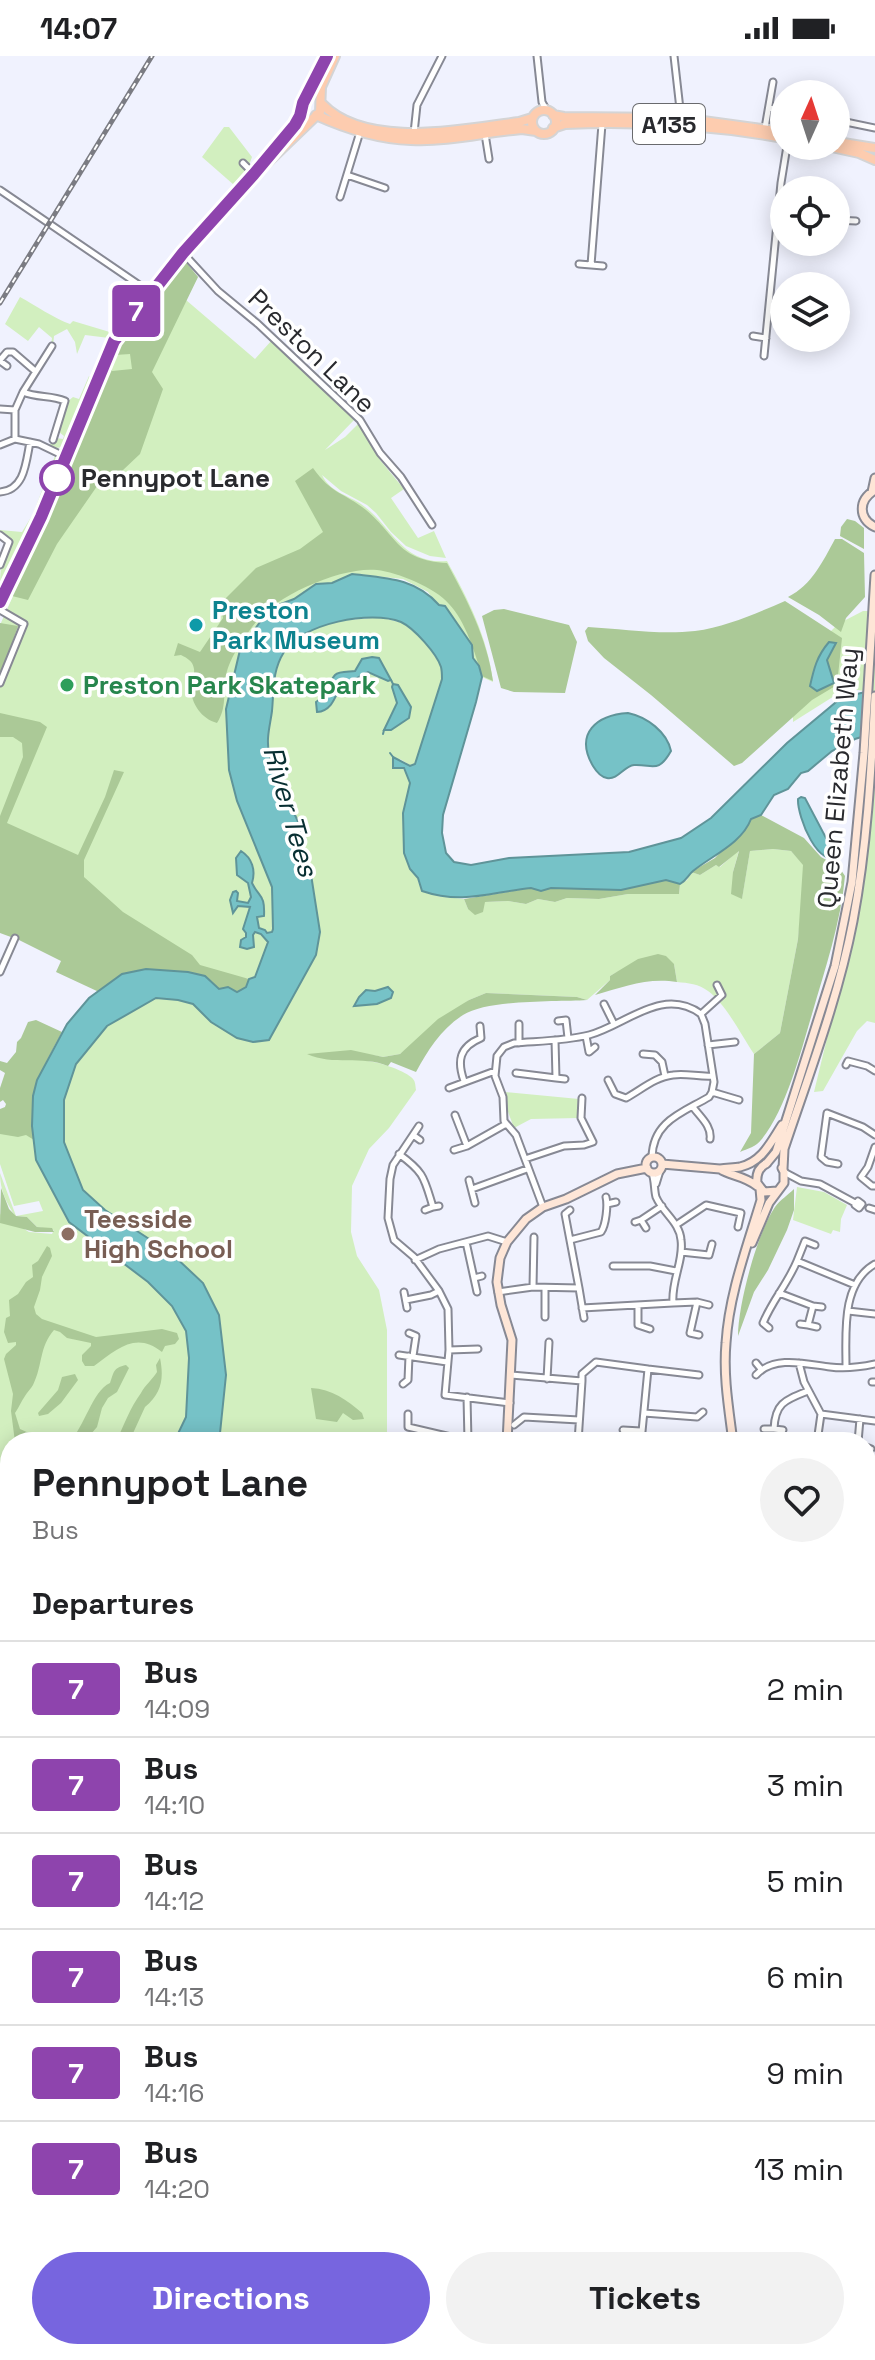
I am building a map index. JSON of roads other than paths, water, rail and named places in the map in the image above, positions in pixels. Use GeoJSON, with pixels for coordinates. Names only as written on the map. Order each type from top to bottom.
{"type":"FeatureCollection","features":[{"type":"Feature","properties":{"kind":"main road"},"geometry":{"type":"LineString","coordinates":[[0,602],[41,517],[113,344],[183,253],[295,125],[327,56]]}},
{"type":"Feature","properties":{"kind":"main road"},"geometry":{"type":"LineString","coordinates":[[256,172],[321,110],[321,87],[335,56]]}},
{"type":"Feature","properties":{"kind":"main road"},"geometry":{"type":"LineString","coordinates":[[305,99],[315,97],[321,103]]}},
{"type":"Feature","properties":{"kind":"main road","name":"A135"},"geometry":{"type":"LineString","coordinates":[[321,103],[335,115],[362,126],[414,134],[519,122],[547,109],[564,117],[681,118],[770,130]]}},
{"type":"Feature","properties":{"kind":"main road"},"geometry":{"type":"LineString","coordinates":[[303,109],[308,115],[315,116]]}},
{"type":"Feature","properties":{"kind":"main road"},"geometry":{"type":"LineString","coordinates":[[547,109],[555,122],[553,128]]}},
{"type":"Feature","properties":{"kind":"main road"},"geometry":{"type":"LineString","coordinates":[[534,115],[532,125],[536,131]]}},
{"type":"Feature","properties":{"kind":"main road","name":"A135"},"geometry":{"type":"LineString","coordinates":[[315,116],[360,132],[414,140],[522,129],[543,134],[565,124],[602,123],[681,124],[770,134]]}},
{"type":"Feature","properties":{"kind":"main road"},"geometry":{"type":"LineString","coordinates":[[850,144],[875,148]]}},
{"type":"Feature","properties":{"kind":"main road"},"geometry":{"type":"LineString","coordinates":[[850,151],[875,160]]}},
{"type":"Feature","properties":{"kind":"street"},"geometry":{"type":"LineString","coordinates":[[414,134],[417,105],[442,56]]}},
{"type":"Feature","properties":{"kind":"street"},"geometry":{"type":"LineString","coordinates":[[537,56],[547,109]]}},
{"type":"Feature","properties":{"kind":"street"},"geometry":{"type":"LineString","coordinates":[[674,56],[681,118]]}},
{"type":"Feature","properties":{"kind":"street"},"geometry":{"type":"LineString","coordinates":[[765,128],[770,102]]}},
{"type":"Feature","properties":{"kind":"street"},"geometry":{"type":"LineString","coordinates":[[591,265],[602,123]]}},
{"type":"Feature","properties":{"kind":"street"},"geometry":{"type":"LineString","coordinates":[[850,123],[875,128]]}},
{"type":"Feature","properties":{"kind":"street"},"geometry":{"type":"LineString","coordinates":[[340,197],[360,132]]}},
{"type":"Feature","properties":{"kind":"street"},"geometry":{"type":"LineString","coordinates":[[485,133],[489,159]]}},
{"type":"Feature","properties":{"kind":"street"},"geometry":{"type":"LineString","coordinates":[[243,163],[256,172]]}},
{"type":"Feature","properties":{"kind":"street"},"geometry":{"type":"LineString","coordinates":[[347,175],[385,188]]}},
{"type":"Feature","properties":{"kind":"street"},"geometry":{"type":"LineString","coordinates":[[0,190],[151,293]]}},
{"type":"Feature","properties":{"kind":"street"},"geometry":{"type":"LineString","coordinates":[[850,221],[856,221]]}},
{"type":"Feature","properties":{"kind":"street","name":"Preston Lane"},"geometry":{"type":"LineString","coordinates":[[183,253],[218,291],[299,361],[360,420],[432,525]]}},
{"type":"Feature","properties":{"kind":"street"},"geometry":{"type":"LineString","coordinates":[[764,356],[776,256]]}},
{"type":"Feature","properties":{"kind":"street"},"geometry":{"type":"LineString","coordinates":[[579,264],[603,266]]}},
{"type":"Feature","properties":{"kind":"street"},"geometry":{"type":"LineString","coordinates":[[753,336],[766,338]]}},
{"type":"Feature","properties":{"kind":"street"},"geometry":{"type":"LineString","coordinates":[[15,439],[15,410],[35,371],[52,351]]}},
{"type":"Feature","properties":{"kind":"street"},"geometry":{"type":"LineString","coordinates":[[7,366],[0,361],[7,352],[13,352],[35,371]]}},
{"type":"Feature","properties":{"kind":"street"},"geometry":{"type":"LineString","coordinates":[[23,392],[35,397],[67,398],[57,437]]}},
{"type":"Feature","properties":{"kind":"street"},"geometry":{"type":"LineString","coordinates":[[0,409],[15,410]]}},
{"type":"Feature","properties":{"kind":"street"},"geometry":{"type":"LineString","coordinates":[[0,445],[15,439],[66,457]]}},
{"type":"Feature","properties":{"kind":"street"},"geometry":{"type":"LineString","coordinates":[[0,492],[17,486],[26,465],[30,442]]}},
{"type":"Feature","properties":{"kind":"street"},"geometry":{"type":"LineString","coordinates":[[874,528],[866,521],[862,511],[864,500],[874,491],[875,478]]}},
{"type":"Feature","properties":{"kind":"street"},"geometry":{"type":"LineString","coordinates":[[0,535],[9,540],[0,565]]}},
{"type":"Feature","properties":{"kind":"street","name":"Queen Elizabeth Way"},"geometry":{"type":"LineString","coordinates":[[784,1171],[784,1149],[827,1020],[852,923],[866,836],[869,673],[875,575]]}},
{"type":"Feature","properties":{"kind":"street"},"geometry":{"type":"LineString","coordinates":[[0,610],[24,624],[0,683]]}},
{"type":"Feature","properties":{"kind":"street","name":"Queen Elizabeth Way"},"geometry":{"type":"LineString","coordinates":[[763,1166],[776,1152],[835,966],[856,851],[875,696]]}},
{"type":"Feature","properties":{"kind":"street"},"geometry":{"type":"LineString","coordinates":[[0,972],[15,938]]}},
{"type":"Feature","properties":{"kind":"street"},"geometry":{"type":"LineString","coordinates":[[701,1014],[722,995],[717,985]]}},
{"type":"Feature","properties":{"kind":"street"},"geometry":{"type":"LineString","coordinates":[[604,1004],[614,1024]]}},
{"type":"Feature","properties":{"kind":"street"},"geometry":{"type":"LineString","coordinates":[[543,1207],[516,1135],[506,1124],[503,1097],[495,1071],[497,1056],[504,1047],[586,1036],[659,1005],[685,1006],[701,1014]]}},
{"type":"Feature","properties":{"kind":"street"},"geometry":{"type":"LineString","coordinates":[[673,1303],[672,1291],[682,1241],[676,1225],[656,1196],[655,1169],[648,1160],[652,1157],[654,1140],[661,1128],[712,1092],[708,1045],[701,1014]]}},
{"type":"Feature","properties":{"kind":"street"},"geometry":{"type":"LineString","coordinates":[[558,1021],[566,1020],[568,1038]]}},
{"type":"Feature","properties":{"kind":"street"},"geometry":{"type":"LineString","coordinates":[[519,1024],[519,1043]]}},
{"type":"Feature","properties":{"kind":"street"},"geometry":{"type":"LineString","coordinates":[[464,1081],[459,1060],[473,1041],[481,1038],[480,1026]]}},
{"type":"Feature","properties":{"kind":"street"},"geometry":{"type":"LineString","coordinates":[[586,1036],[587,1053],[595,1047]]}},
{"type":"Feature","properties":{"kind":"street"},"geometry":{"type":"LineString","coordinates":[[555,1040],[556,1078]]}},
{"type":"Feature","properties":{"kind":"street"},"geometry":{"type":"LineString","coordinates":[[708,1045],[735,1042]]}},
{"type":"Feature","properties":{"kind":"street"},"geometry":{"type":"LineString","coordinates":[[643,1054],[655,1055],[662,1062],[665,1076]]}},
{"type":"Feature","properties":{"kind":"street"},"geometry":{"type":"LineString","coordinates":[[848,1060],[875,1071]]}},
{"type":"Feature","properties":{"kind":"street"},"geometry":{"type":"LineString","coordinates":[[449,1088],[495,1071]]}},
{"type":"Feature","properties":{"kind":"street"},"geometry":{"type":"LineString","coordinates":[[516,1073],[565,1079]]}},
{"type":"Feature","properties":{"kind":"street"},"geometry":{"type":"LineString","coordinates":[[608,1080],[615,1094],[626,1098],[665,1076],[712,1076]]}},
{"type":"Feature","properties":{"kind":"street"},"geometry":{"type":"LineString","coordinates":[[604,1090],[611,1087]]}},
{"type":"Feature","properties":{"kind":"street"},"geometry":{"type":"LineString","coordinates":[[712,1092],[739,1100]]}},
{"type":"Feature","properties":{"kind":"street"},"geometry":{"type":"LineString","coordinates":[[582,1098],[581,1118],[593,1142]]}},
{"type":"Feature","properties":{"kind":"street"},"geometry":{"type":"LineString","coordinates":[[830,1106],[821,1157],[838,1164]]}},
{"type":"Feature","properties":{"kind":"street"},"geometry":{"type":"LineString","coordinates":[[693,1107],[708,1125],[710,1139]]}},
{"type":"Feature","properties":{"kind":"street"},"geometry":{"type":"LineString","coordinates":[[827,1113],[875,1135]]}},
{"type":"Feature","properties":{"kind":"street"},"geometry":{"type":"LineString","coordinates":[[455,1115],[467,1146]]}},
{"type":"Feature","properties":{"kind":"street"},"geometry":{"type":"LineString","coordinates":[[508,1432],[512,1340],[498,1292],[498,1271],[507,1242],[526,1219],[543,1207],[617,1174],[655,1169],[744,1166],[767,1150],[787,1116]]}},
{"type":"Feature","properties":{"kind":"street"},"geometry":{"type":"LineString","coordinates":[[454,1150],[506,1124]]}},
{"type":"Feature","properties":{"kind":"street"},"geometry":{"type":"LineString","coordinates":[[419,1126],[393,1165],[388,1218],[394,1240],[415,1260],[439,1291],[448,1309],[449,1350],[445,1395],[510,1403]]}},
{"type":"Feature","properties":{"kind":"street"},"geometry":{"type":"LineString","coordinates":[[413,1135],[420,1140]]}},
{"type":"Feature","properties":{"kind":"street"},"geometry":{"type":"LineString","coordinates":[[525,1159],[563,1146],[603,1140]]}},
{"type":"Feature","properties":{"kind":"street"},"geometry":{"type":"LineString","coordinates":[[875,1147],[861,1177],[875,1186]]}},
{"type":"Feature","properties":{"kind":"street"},"geometry":{"type":"LineString","coordinates":[[399,1154],[419,1168],[423,1175],[436,1207],[425,1210]]}},
{"type":"Feature","properties":{"kind":"street"},"geometry":{"type":"LineString","coordinates":[[740,1175],[775,1163],[801,1181],[820,1184],[855,1203]]}},
{"type":"Feature","properties":{"kind":"street"},"geometry":{"type":"LineString","coordinates":[[732,1432],[725,1366],[730,1310],[761,1200],[756,1179],[763,1166]]}},
{"type":"Feature","properties":{"kind":"street"},"geometry":{"type":"LineString","coordinates":[[472,1189],[528,1169]]}},
{"type":"Feature","properties":{"kind":"street"},"geometry":{"type":"LineString","coordinates":[[720,1169],[740,1175],[769,1193],[801,1181]]}},
{"type":"Feature","properties":{"kind":"street"},"geometry":{"type":"LineString","coordinates":[[744,1259],[769,1203],[779,1189],[784,1171]]}},
{"type":"Feature","properties":{"kind":"street"},"geometry":{"type":"LineString","coordinates":[[469,1180],[475,1203]]}},
{"type":"Feature","properties":{"kind":"street"},"geometry":{"type":"LineString","coordinates":[[570,1240],[601,1232],[605,1224],[607,1200],[616,1202]]}},
{"type":"Feature","properties":{"kind":"street"},"geometry":{"type":"LineString","coordinates":[[676,1225],[706,1205],[741,1210],[738,1227]]}},
{"type":"Feature","properties":{"kind":"street"},"geometry":{"type":"LineString","coordinates":[[646,1228],[638,1221],[662,1206]]}},
{"type":"Feature","properties":{"kind":"street"},"geometry":{"type":"LineString","coordinates":[[564,1213],[584,1318]]}},
{"type":"Feature","properties":{"kind":"street"},"geometry":{"type":"LineString","coordinates":[[415,1260],[428,1253],[488,1236],[507,1242]]}},
{"type":"Feature","properties":{"kind":"street"},"geometry":{"type":"LineString","coordinates":[[533,1287],[530,1253],[534,1237]]}},
{"type":"Feature","properties":{"kind":"street"},"geometry":{"type":"LineString","coordinates":[[769,1328],[763,1323],[791,1275],[805,1241],[815,1245]]}},
{"type":"Feature","properties":{"kind":"street"},"geometry":{"type":"LineString","coordinates":[[466,1242],[477,1292]]}},
{"type":"Feature","properties":{"kind":"street"},"geometry":{"type":"LineString","coordinates":[[681,1252],[709,1255],[712,1244]]}},
{"type":"Feature","properties":{"kind":"street"},"geometry":{"type":"LineString","coordinates":[[624,1259],[624,1266]]}},
{"type":"Feature","properties":{"kind":"street"},"geometry":{"type":"LineString","coordinates":[[797,1261],[855,1285]]}},
{"type":"Feature","properties":{"kind":"street"},"geometry":{"type":"LineString","coordinates":[[846,1367],[848,1311],[855,1285],[861,1275],[875,1264]]}},
{"type":"Feature","properties":{"kind":"street"},"geometry":{"type":"LineString","coordinates":[[613,1266],[650,1266],[676,1271]]}},
{"type":"Feature","properties":{"kind":"street"},"geometry":{"type":"LineString","coordinates":[[474,1278],[482,1276]]}},
{"type":"Feature","properties":{"kind":"street"},"geometry":{"type":"LineString","coordinates":[[498,1292],[533,1287],[579,1288]]}},
{"type":"Feature","properties":{"kind":"street"},"geometry":{"type":"LineString","coordinates":[[545,1288],[545,1317]]}},
{"type":"Feature","properties":{"kind":"street"},"geometry":{"type":"LineString","coordinates":[[406,1300],[439,1291]]}},
{"type":"Feature","properties":{"kind":"street"},"geometry":{"type":"LineString","coordinates":[[404,1292],[407,1308]]}},
{"type":"Feature","properties":{"kind":"street"},"geometry":{"type":"LineString","coordinates":[[779,1293],[822,1307]]}},
{"type":"Feature","properties":{"kind":"street"},"geometry":{"type":"LineString","coordinates":[[582,1308],[697,1302],[709,1305]]}},
{"type":"Feature","properties":{"kind":"street"},"geometry":{"type":"LineString","coordinates":[[697,1302],[690,1333],[699,1335]]}},
{"type":"Feature","properties":{"kind":"street"},"geometry":{"type":"LineString","coordinates":[[638,1305],[638,1325],[650,1329]]}},
{"type":"Feature","properties":{"kind":"street"},"geometry":{"type":"LineString","coordinates":[[808,1325],[813,1306]]}},
{"type":"Feature","properties":{"kind":"street"},"geometry":{"type":"LineString","coordinates":[[848,1311],[875,1314]]}},
{"type":"Feature","properties":{"kind":"street"},"geometry":{"type":"LineString","coordinates":[[800,1324],[817,1327]]}},
{"type":"Feature","properties":{"kind":"street"},"geometry":{"type":"LineString","coordinates":[[415,1334],[406,1382],[416,1378]]}},
{"type":"Feature","properties":{"kind":"street"},"geometry":{"type":"LineString","coordinates":[[547,1379],[549,1342]]}},
{"type":"Feature","properties":{"kind":"street"},"geometry":{"type":"LineString","coordinates":[[449,1350],[469,1345],[478,1349]]}},
{"type":"Feature","properties":{"kind":"street"},"geometry":{"type":"LineString","coordinates":[[537,1350],[548,1351]]}},
{"type":"Feature","properties":{"kind":"street"},"geometry":{"type":"LineString","coordinates":[[399,1355],[447,1362]]}},
{"type":"Feature","properties":{"kind":"street"},"geometry":{"type":"LineString","coordinates":[[578,1432],[582,1374],[596,1362],[699,1375]]}},
{"type":"Feature","properties":{"kind":"street"},"geometry":{"type":"LineString","coordinates":[[756,1363],[761,1369]]}},
{"type":"Feature","properties":{"kind":"street"},"geometry":{"type":"LineString","coordinates":[[799,1363],[801,1375],[821,1414],[818,1432]]}},
{"type":"Feature","properties":{"kind":"street"},"geometry":{"type":"LineString","coordinates":[[756,1375],[771,1364],[816,1364],[832,1368],[875,1364]]}},
{"type":"Feature","properties":{"kind":"street"},"geometry":{"type":"LineString","coordinates":[[623,1430],[641,1431],[648,1369]]}},
{"type":"Feature","properties":{"kind":"street"},"geometry":{"type":"LineString","coordinates":[[688,1381],[689,1374]]}},
{"type":"Feature","properties":{"kind":"street"},"geometry":{"type":"LineString","coordinates":[[511,1375],[582,1381]]}},
{"type":"Feature","properties":{"kind":"street"},"geometry":{"type":"LineString","coordinates":[[774,1429],[778,1407],[787,1399],[808,1391]]}},
{"type":"Feature","properties":{"kind":"street"},"geometry":{"type":"LineString","coordinates":[[467,1397],[470,1432]]}},
{"type":"Feature","properties":{"kind":"street"},"geometry":{"type":"LineString","coordinates":[[519,1411],[524,1417]]}},
{"type":"Feature","properties":{"kind":"street"},"geometry":{"type":"LineString","coordinates":[[697,1417],[703,1412]]}},
{"type":"Feature","properties":{"kind":"street"},"geometry":{"type":"LineString","coordinates":[[644,1413],[697,1417],[704,1423]]}},
{"type":"Feature","properties":{"kind":"street"},"geometry":{"type":"LineString","coordinates":[[408,1414],[408,1427],[429,1432]]}},
{"type":"Feature","properties":{"kind":"street"},"geometry":{"type":"LineString","coordinates":[[821,1414],[875,1421]]}},
{"type":"Feature","properties":{"kind":"street"},"geometry":{"type":"LineString","coordinates":[[514,1425],[524,1417],[579,1420]]}},
{"type":"Feature","properties":{"kind":"street"},"geometry":{"type":"LineString","coordinates":[[859,1432],[860,1419]]}},
{"type":"Feature","properties":{"kind":"street"},"geometry":{"type":"LineString","coordinates":[[764,1429],[783,1430]]}},
{"type":"Feature","properties":{"kind":"water","name":"River Tees"},"geometry":{"type":"Polygon","coordinates":[[[352,574],[410,584],[445,606],[472,645],[473,658],[482,677],[443,815],[442,833],[446,853],[454,862],[471,865],[509,858],[629,852],[681,838],[711,818],[787,743],[841,698],[865,692],[875,694],[875,733],[832,751],[808,771],[801,773],[788,789],[774,795],[761,815],[751,819],[734,842],[680,884],[666,880],[621,890],[551,888],[541,891],[531,888],[464,897],[437,895],[422,891],[404,853],[403,813],[410,783],[404,768],[393,768],[393,757],[410,766],[415,764],[442,679],[439,662],[412,630],[401,622],[388,619],[338,622],[306,633],[293,642],[284,652],[275,673],[268,748],[274,770],[300,826],[300,838],[310,868],[320,932],[316,955],[269,1040],[253,1042],[237,1038],[211,1022],[193,1004],[156,998],[107,1026],[76,1064],[64,1100],[64,1142],[83,1190],[105,1210],[172,1254],[203,1283],[219,1315],[226,1375],[220,1432],[179,1432],[186,1417],[189,1358],[186,1331],[172,1306],[148,1282],[69,1222],[36,1160],[32,1126],[33,1096],[37,1080],[67,1024],[89,998],[122,974],[146,969],[188,972],[205,976],[219,989],[228,987],[237,992],[255,977],[268,942],[255,932],[254,947],[240,947],[241,940],[246,937],[243,929],[250,907],[238,906],[233,913],[230,900],[236,891],[237,901],[248,903],[251,897],[248,883],[237,875],[236,858],[241,851],[252,865],[252,883],[264,904],[264,916],[257,917],[259,928],[267,933],[273,929],[272,887],[237,801],[229,770],[226,709],[240,650],[270,608],[294,599],[316,584],[332,583],[352,574]]]}},
{"type":"Feature","properties":{"kind":"water"},"geometry":{"type":"Polygon","coordinates":[[[829,642],[836,643],[827,660],[834,683],[817,691],[810,686],[811,680],[819,657],[829,642]]]}},
{"type":"Feature","properties":{"kind":"water"},"geometry":{"type":"Polygon","coordinates":[[[379,658],[391,680],[368,672],[340,687],[329,707],[317,712],[316,702],[325,695],[335,675],[355,671],[362,659],[379,658]]]}},
{"type":"Feature","properties":{"kind":"water"},"geometry":{"type":"Polygon","coordinates":[[[393,684],[398,685],[411,707],[409,718],[391,730],[384,730],[397,703],[393,684]]]}},
{"type":"Feature","properties":{"kind":"water"},"geometry":{"type":"Polygon","coordinates":[[[628,713],[655,726],[671,751],[659,765],[634,765],[614,777],[605,777],[596,770],[588,754],[588,735],[598,722],[607,717],[628,713]]]}},
{"type":"Feature","properties":{"kind":"water"},"geometry":{"type":"Polygon","coordinates":[[[805,798],[826,838],[841,855],[833,858],[817,850],[801,817],[798,799],[805,798]]]}},
{"type":"Feature","properties":{"kind":"water"},"geometry":{"type":"Polygon","coordinates":[[[388,987],[393,992],[391,998],[377,1004],[354,1006],[366,990],[388,987]]]}},
{"type":"Feature","properties":{"kind":"waterway"},"geometry":{"type":"LineString","coordinates":[[391,680],[393,684]]}},
{"type":"Feature","properties":{"kind":"waterway"},"geometry":{"type":"LineString","coordinates":[[383,734],[384,730]]}},
{"type":"Feature","properties":{"kind":"waterway"},"geometry":{"type":"LineString","coordinates":[[390,753],[393,757]]}},
{"type":"Feature","properties":{"kind":"railway"},"geometry":{"type":"LineString","coordinates":[[0,303],[152,56]]}},
{"type":"Feature","properties":{"kind":"place","name":"Pennypot Lane"},"geometry":{"type":"Point","coordinates":[57,478]}},
{"type":"Feature","properties":{"kind":"place","name":"Preston Park Museum"},"geometry":{"type":"Point","coordinates":[196,625]}},
{"type":"Feature","properties":{"kind":"place","name":"Preston Park Skatepark"},"geometry":{"type":"Point","coordinates":[67,685]}},
{"type":"Feature","properties":{"kind":"place","name":"Teesside High School"},"geometry":{"type":"Point","coordinates":[68,1234]}}]}
